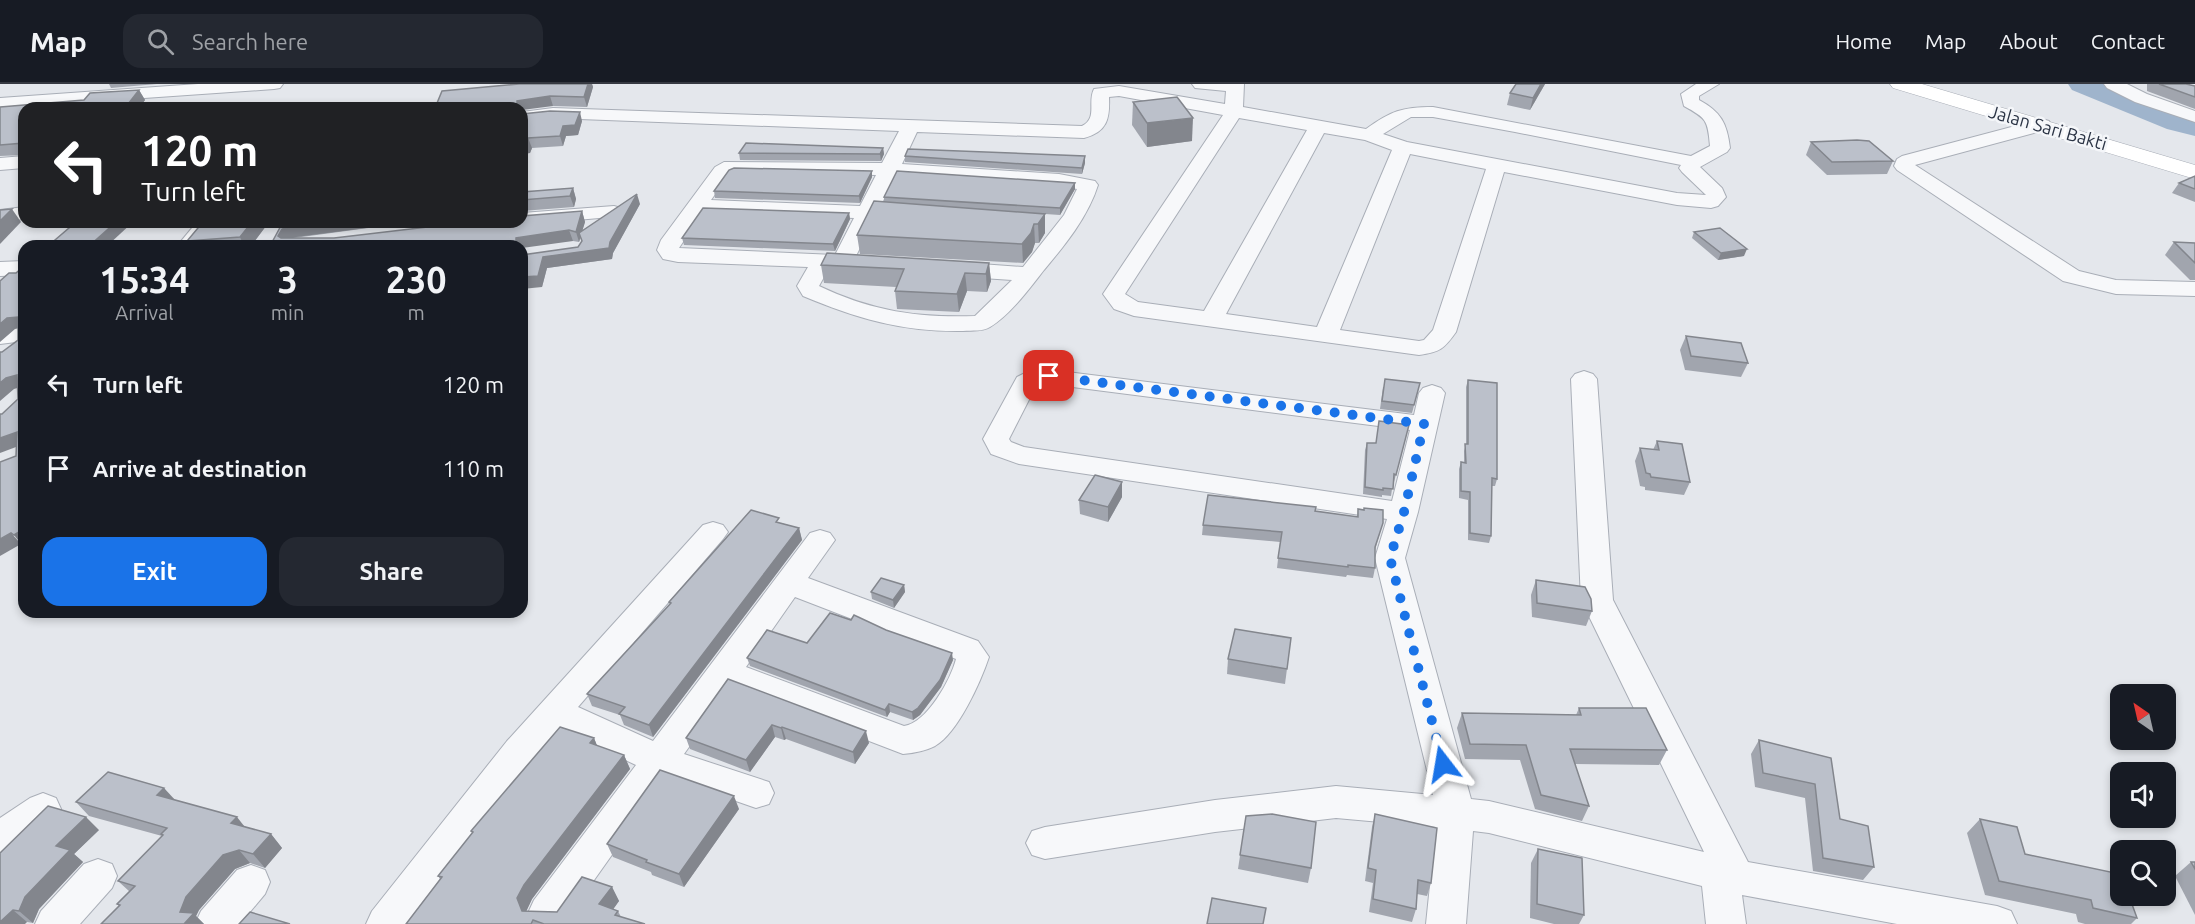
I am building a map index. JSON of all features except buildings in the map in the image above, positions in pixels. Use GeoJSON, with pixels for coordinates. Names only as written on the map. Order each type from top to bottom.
{"type":"FeatureCollection","features":[{"type":"Feature","properties":{"kind":"main road","name":"Jalan Sari Bakti"},"geometry":{"type":"LineString","coordinates":[[1900,84],[2195,172]]}},
{"type":"Feature","properties":{"kind":"street"},"geometry":{"type":"LineString","coordinates":[[43,100],[54,84]]}},
{"type":"Feature","properties":{"kind":"street"},"geometry":{"type":"LineString","coordinates":[[0,103],[151,88],[274,84]]}},
{"type":"Feature","properties":{"kind":"street"},"geometry":{"type":"LineString","coordinates":[[1201,84],[1235,85],[1234,111],[1114,294],[1116,300],[1134,309],[1419,348],[1432,346],[1444,332],[1497,164]]}},
{"type":"Feature","properties":{"kind":"street"},"geometry":{"type":"LineString","coordinates":[[1677,199],[1692,165],[1720,148],[1718,121],[1711,113],[1689,102],[1690,94],[1710,84]]}},
{"type":"Feature","properties":{"kind":"street"},"geometry":{"type":"LineString","coordinates":[[2113,84],[2142,98],[2195,117]]}},
{"type":"Feature","properties":{"kind":"street"},"geometry":{"type":"LineString","coordinates":[[528,116],[553,113],[1084,132],[1094,130],[1101,121],[1100,93],[1107,91],[1369,135],[1402,147],[1677,199],[1711,201],[1716,197],[1715,192],[1692,165],[1515,126],[1433,112],[1408,112],[1392,119],[1369,135]]}},
{"type":"Feature","properties":{"kind":"street"},"geometry":{"type":"LineString","coordinates":[[2042,125],[1909,160],[1904,163],[1904,166],[2082,281],[2107,286],[2195,289]]}},
{"type":"Feature","properties":{"kind":"street"},"geometry":{"type":"LineString","coordinates":[[877,264],[832,261],[671,254],[668,250],[669,245],[725,168],[731,166],[889,169],[1085,183],[1089,187],[1067,226],[1029,274],[981,323],[944,324],[889,319],[811,291],[808,286],[832,261],[868,211],[889,169],[910,126]]}},
{"type":"Feature","properties":{"kind":"street"},"geometry":{"type":"LineString","coordinates":[[1211,320],[1318,126]]}},
{"type":"Feature","properties":{"kind":"street"},"geometry":{"type":"LineString","coordinates":[[1326,335],[1402,147]]}},
{"type":"Feature","properties":{"kind":"street"},"geometry":{"type":"LineString","coordinates":[[0,164],[18,162]]}},
{"type":"Feature","properties":{"kind":"street"},"geometry":{"type":"LineString","coordinates":[[698,206],[868,211],[926,216]]}},
{"type":"Feature","properties":{"kind":"street"},"geometry":{"type":"LineString","coordinates":[[532,225],[614,212]]}},
{"type":"Feature","properties":{"kind":"street"},"geometry":{"type":"LineString","coordinates":[[0,216],[18,214]]}},
{"type":"Feature","properties":{"kind":"street"},"geometry":{"type":"LineString","coordinates":[[1044,224],[1067,226]]}},
{"type":"Feature","properties":{"kind":"street"},"geometry":{"type":"LineString","coordinates":[[193,240],[203,228]]}},
{"type":"Feature","properties":{"kind":"street"},"geometry":{"type":"LineString","coordinates":[[0,269],[18,268]]}},
{"type":"Feature","properties":{"kind":"street"},"geometry":{"type":"LineString","coordinates":[[936,268],[1029,274]]}},
{"type":"Feature","properties":{"kind":"street"},"geometry":{"type":"LineString","coordinates":[[0,337],[18,336]]}},
{"type":"Feature","properties":{"kind":"street"},"geometry":{"type":"LineString","coordinates":[[0,356],[18,344]]}},
{"type":"Feature","properties":{"kind":"street"},"geometry":{"type":"LineString","coordinates":[[1404,512],[1018,455],[1001,448],[996,439],[1026,382],[1035,376],[1428,409],[1404,512],[1390,558],[1456,813],[1446,924]]}},
{"type":"Feature","properties":{"kind":"street"},"geometry":{"type":"LineString","coordinates":[[1584,379],[1597,600],[1728,875],[1726,924]]}},
{"type":"Feature","properties":{"kind":"street"},"geometry":{"type":"LineString","coordinates":[[386,924],[508,764],[713,532]]}},
{"type":"Feature","properties":{"kind":"street"},"geometry":{"type":"LineString","coordinates":[[548,913],[820,540]]}},
{"type":"Feature","properties":{"kind":"street"},"geometry":{"type":"LineString","coordinates":[[724,672],[903,740],[915,739],[926,734],[938,721],[970,668],[973,657],[968,650],[789,583]]}},
{"type":"Feature","properties":{"kind":"street"},"geometry":{"type":"LineString","coordinates":[[554,711],[660,760],[756,793]]}},
{"type":"Feature","properties":{"kind":"street"},"geometry":{"type":"LineString","coordinates":[[1045,843],[1215,816],[1336,802],[1489,817],[1728,875],[1997,924]]}},
{"type":"Feature","properties":{"kind":"street"},"geometry":{"type":"LineString","coordinates":[[0,838],[43,809]]}},
{"type":"Feature","properties":{"kind":"street"},"geometry":{"type":"LineString","coordinates":[[55,924],[98,876]]}},
{"type":"Feature","properties":{"kind":"street"},"geometry":{"type":"LineString","coordinates":[[215,924],[251,882]]}},
{"type":"Feature","properties":{"kind":"waterway"},"geometry":{"type":"LineString","coordinates":[[2082,84],[2177,123],[2195,127]]}},
{"type":"Feature","properties":{"kind":"route"},"geometry":{"type":"LineString","coordinates":[[1049,376],[1424,424],[1404,512],[1390,558],[1443,764]]}}]}
